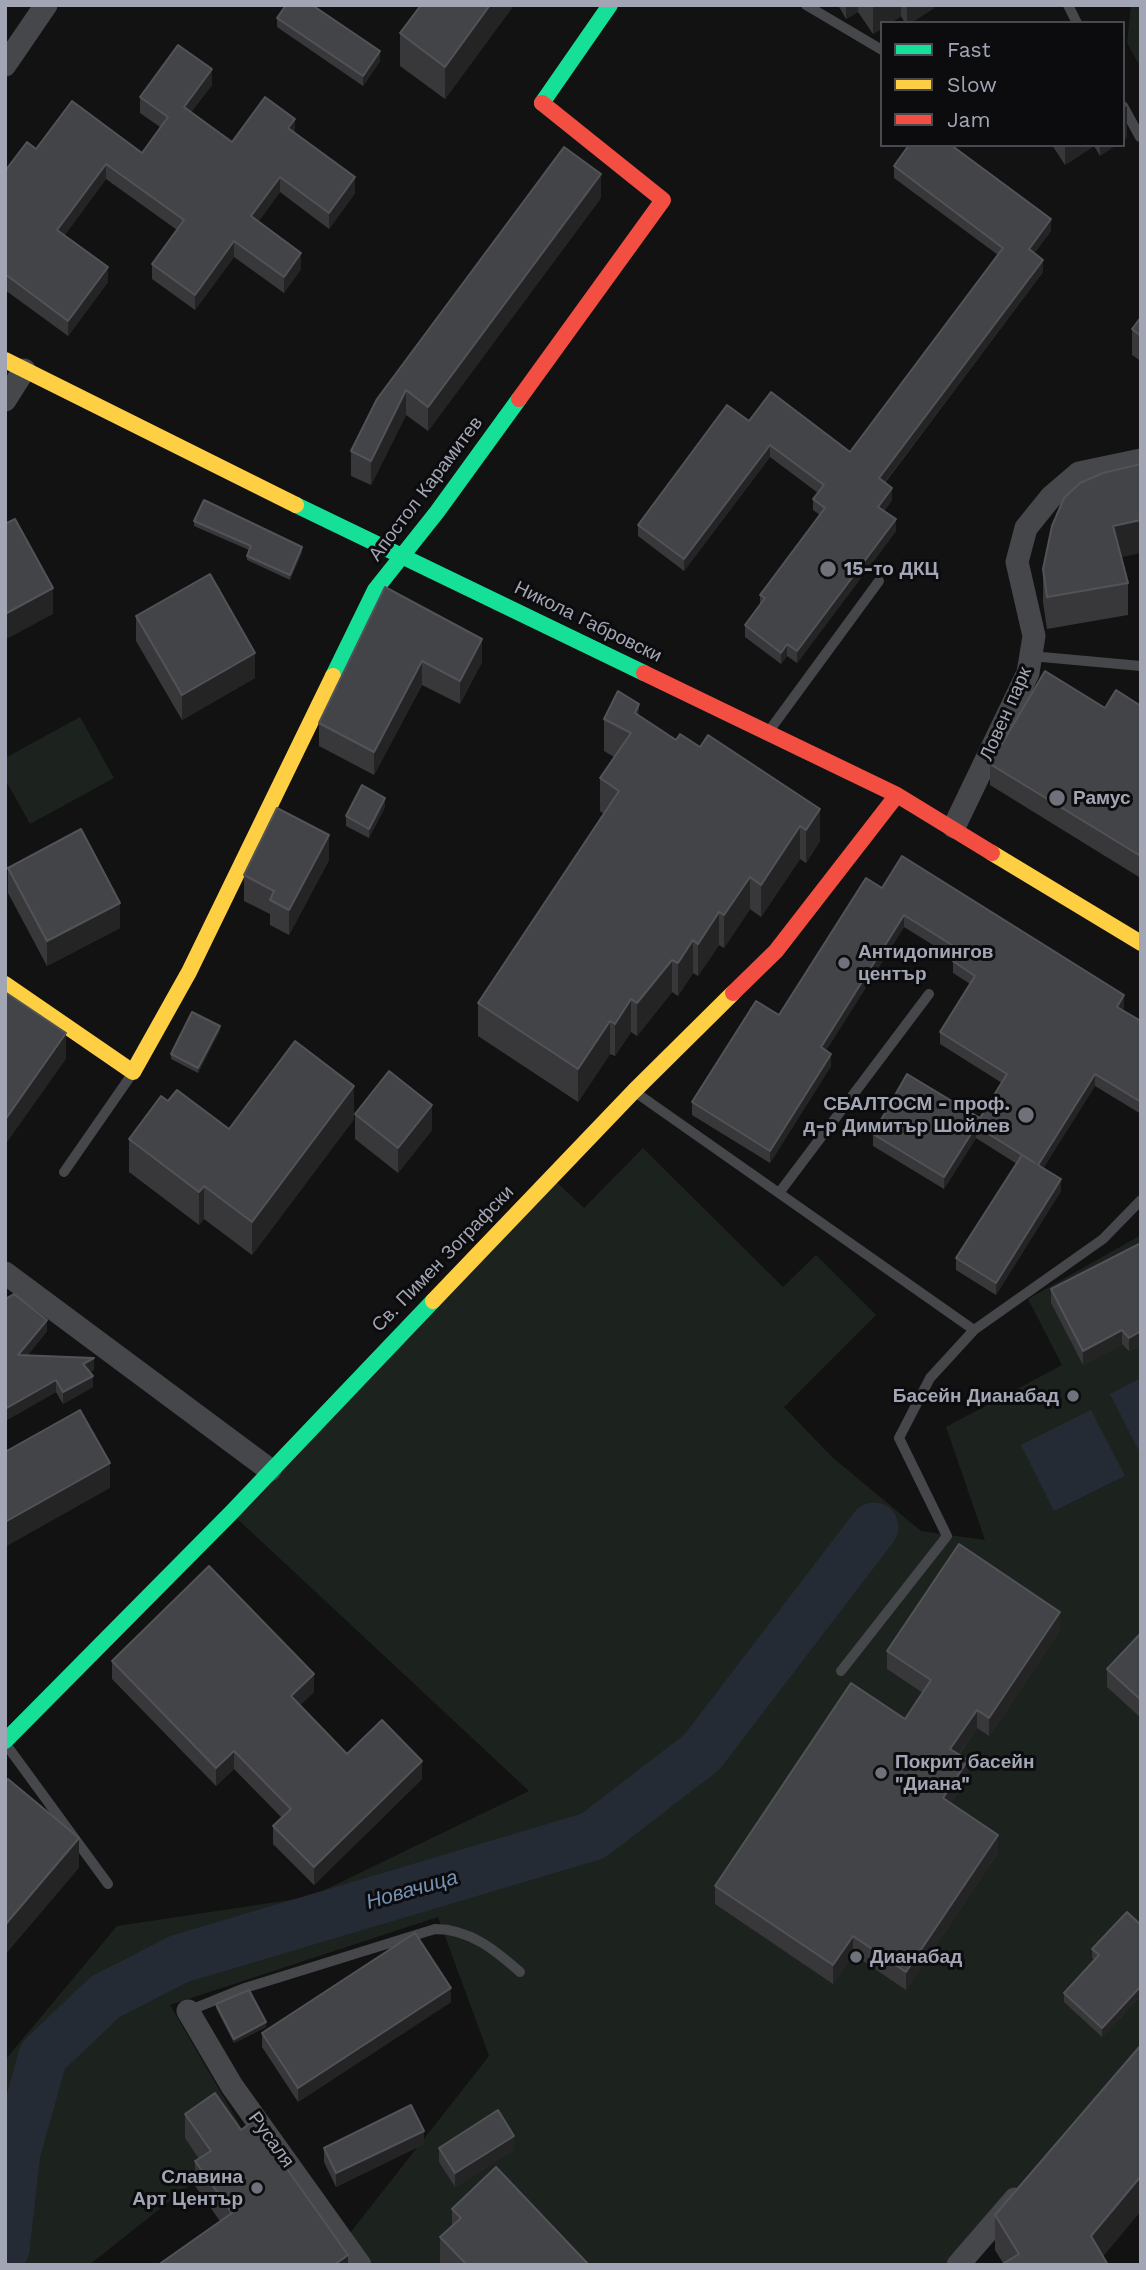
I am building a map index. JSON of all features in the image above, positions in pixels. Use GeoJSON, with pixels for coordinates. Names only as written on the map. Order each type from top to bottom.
{"type":"FeatureCollection","features":[{"type":"Feature","properties":{"kind":"street"},"geometry":{"type":"LineString","coordinates":[[5,65],[46,5]]}},
{"type":"Feature","properties":{"kind":"street","name":"Апостол Карамитев"},"geometry":{"type":"LineString","coordinates":[[133,1072],[189,972],[375,590],[663,200],[540,102],[610,5]]}},
{"type":"Feature","properties":{"kind":"street"},"geometry":{"type":"LineString","coordinates":[[5,400],[15,365]]}},
{"type":"Feature","properties":{"kind":"street","name":"Никола Габровски"},"geometry":{"type":"LineString","coordinates":[[15,365],[897,795],[954,827],[1141,943]]}},
{"type":"Feature","properties":{"kind":"street","name":"Ловен парк"},"geometry":{"type":"LineString","coordinates":[[954,827],[1028,673],[1034,636],[1017,562],[1026,528],[1051,497],[1079,473],[1141,460]]}},
{"type":"Feature","properties":{"kind":"street","name":"Св. Пимен Зографски"},"geometry":{"type":"LineString","coordinates":[[5,1742],[634,1091],[776,951],[897,795]]}},
{"type":"Feature","properties":{"kind":"street"},"geometry":{"type":"LineString","coordinates":[[5,984],[133,1072]]}},
{"type":"Feature","properties":{"kind":"street"},"geometry":{"type":"LineString","coordinates":[[5,1273],[270,1469]]}},
{"type":"Feature","properties":{"kind":"street","name":"Русаля"},"geometry":{"type":"LineString","coordinates":[[188,2011],[232,2085],[360,2265]]}},
{"type":"Feature","properties":{"kind":"street"},"geometry":{"type":"LineString","coordinates":[[958,2265],[1028,2183]]}},
{"type":"Feature","properties":{"kind":"lane"},"geometry":{"type":"LineString","coordinates":[[806,5],[880,49]]}},
{"type":"Feature","properties":{"kind":"lane"},"geometry":{"type":"LineString","coordinates":[[1068,5],[1076,21]]}},
{"type":"Feature","properties":{"kind":"lane"},"geometry":{"type":"LineString","coordinates":[[1125,110],[1140,137]]}},
{"type":"Feature","properties":{"kind":"lane"},"geometry":{"type":"LineString","coordinates":[[768,733],[879,581]]}},
{"type":"Feature","properties":{"kind":"lane"},"geometry":{"type":"LineString","coordinates":[[1031,656],[1141,666]]}},
{"type":"Feature","properties":{"kind":"lane"},"geometry":{"type":"LineString","coordinates":[[779,1193],[929,994]]}},
{"type":"Feature","properties":{"kind":"lane","name":"Апостол Карамитев"},"geometry":{"type":"LineString","coordinates":[[64,1172],[133,1072]]}},
{"type":"Feature","properties":{"kind":"lane"},"geometry":{"type":"LineString","coordinates":[[634,1091],[974,1330]]}},
{"type":"Feature","properties":{"kind":"lane"},"geometry":{"type":"LineString","coordinates":[[842,1671],[947,1536],[900,1438],[930,1378],[974,1330],[1103,1239],[1141,1199]]}},
{"type":"Feature","properties":{"kind":"lane"},"geometry":{"type":"LineString","coordinates":[[5,1742],[108,1884]]}},
{"type":"Feature","properties":{"kind":"lane"},"geometry":{"type":"LineString","coordinates":[[188,2011],[245,1988],[435,1929],[456,1929],[493,1949],[520,1972]]}},
{"type":"Feature","properties":{"kind":"shaded area"},"geometry":{"type":"Polygon","coordinates":[[[1131,5],[1141,5],[1141,68],[1127,43],[1131,5]]]}},
{"type":"Feature","properties":{"kind":"shaded area"},"geometry":{"type":"Polygon","coordinates":[[[80,717],[114,778],[30,824],[5,779],[5,758],[80,717]]]}},
{"type":"Feature","properties":{"kind":"shaded area"},"geometry":{"type":"Polygon","coordinates":[[[643,1148],[783,1287],[816,1255],[876,1315],[784,1407],[832,1457],[921,1531],[985,1540],[946,1427],[1062,1365],[1028,1299],[1141,1235],[1141,2054],[958,2265],[366,2265],[346,2238],[489,2056],[438,1917],[170,2005],[248,2139],[89,2265],[5,2265],[5,2060],[117,1926],[310,1897],[529,1791],[231,1513],[551,1177],[584,1208],[643,1148]]]}},
{"type":"Feature","properties":{"kind":"shaded area"},"geometry":{"type":"Polygon","coordinates":[[[1141,1378],[1141,1455],[1110,1394],[1141,1378]]]}},
{"type":"Feature","properties":{"kind":"shaded area"},"geometry":{"type":"Polygon","coordinates":[[[1091,1410],[1125,1476],[1054,1511],[1021,1445],[1091,1410]]]}},
{"type":"Feature","properties":{"kind":"building"},"geometry":{"type":"Polygon","coordinates":[[[286,5],[312,5],[380,51],[363,76],[277,18],[286,5]]]}},
{"type":"Feature","properties":{"kind":"building"},"geometry":{"type":"Polygon","coordinates":[[[421,5],[490,5],[445,67],[400,33],[421,5]]]}},
{"type":"Feature","properties":{"kind":"building"},"geometry":{"type":"Polygon","coordinates":[[[178,45],[212,69],[184,107],[232,142],[265,97],[295,119],[288,128],[355,177],[329,213],[280,177],[251,216],[301,253],[284,277],[234,241],[195,295],[152,264],[184,220],[106,164],[57,230],[108,267],[68,321],[5,274],[5,171],[27,142],[36,149],[72,101],[142,153],[168,117],[140,97],[178,45]]]}},
{"type":"Feature","properties":{"kind":"building"},"geometry":{"type":"Polygon","coordinates":[[[564,147],[601,174],[428,407],[406,390],[371,461],[351,451],[377,399],[564,147]]]}},
{"type":"Feature","properties":{"kind":"building"},"geometry":{"type":"Polygon","coordinates":[[[908,147],[954,147],[1051,219],[1029,249],[1043,260],[879,478],[892,488],[878,507],[896,519],[797,651],[787,644],[781,653],[745,625],[765,598],[760,595],[825,508],[813,499],[824,485],[770,445],[684,559],[638,525],[727,405],[749,421],[771,392],[850,452],[1003,248],[894,166],[908,147]]]}},
{"type":"Feature","properties":{"kind":"building"},"geometry":{"type":"Polygon","coordinates":[[[1141,317],[1141,336],[1132,329],[1141,317]]]}},
{"type":"Feature","properties":{"kind":"building"},"geometry":{"type":"Polygon","coordinates":[[[1141,464],[1141,520],[1113,526],[1128,583],[1047,597],[1043,569],[1052,526],[1064,498],[1080,483],[1103,473],[1141,464]]]}},
{"type":"Feature","properties":{"kind":"building"},"geometry":{"type":"Polygon","coordinates":[[[204,500],[302,547],[290,575],[247,556],[251,546],[194,521],[204,500]]]}},
{"type":"Feature","properties":{"kind":"building"},"geometry":{"type":"Polygon","coordinates":[[[15,519],[53,588],[5,614],[5,524],[15,519]]]}},
{"type":"Feature","properties":{"kind":"building"},"geometry":{"type":"Polygon","coordinates":[[[210,574],[255,653],[182,695],[136,616],[210,574]]]}},
{"type":"Feature","properties":{"kind":"building"},"geometry":{"type":"Polygon","coordinates":[[[385,587],[482,639],[460,681],[422,661],[374,752],[319,723],[385,587]]]}},
{"type":"Feature","properties":{"kind":"building"},"geometry":{"type":"Polygon","coordinates":[[[1045,671],[1105,708],[1116,690],[1141,706],[1139,855],[990,764],[1045,671]]]}},
{"type":"Feature","properties":{"kind":"building"},"geometry":{"type":"Polygon","coordinates":[[[618,691],[639,704],[635,713],[676,740],[680,734],[700,747],[708,735],[820,809],[806,830],[800,826],[761,885],[750,877],[724,915],[719,912],[698,944],[693,940],[678,963],[672,960],[637,1003],[631,999],[615,1024],[610,1021],[578,1069],[478,1003],[619,791],[600,778],[631,733],[604,719],[618,691]]]}},
{"type":"Feature","properties":{"kind":"building"},"geometry":{"type":"Polygon","coordinates":[[[362,785],[385,798],[369,829],[346,816],[362,785]]]}},
{"type":"Feature","properties":{"kind":"building"},"geometry":{"type":"Polygon","coordinates":[[[277,808],[329,835],[289,910],[270,900],[274,891],[244,875],[277,808]]]}},
{"type":"Feature","properties":{"kind":"building"},"geometry":{"type":"Polygon","coordinates":[[[81,829],[120,903],[47,941],[8,868],[81,829]]]}},
{"type":"Feature","properties":{"kind":"building"},"geometry":{"type":"Polygon","coordinates":[[[902,856],[1124,995],[1117,1007],[1141,1021],[1141,1102],[1095,1074],[1038,1165],[1061,1179],[996,1283],[956,1258],[1022,1155],[1035,1163],[976,1126],[944,1177],[873,1134],[907,1074],[980,1118],[1007,1074],[940,1032],[975,976],[953,961],[960,950],[904,915],[821,1047],[831,1054],[770,1151],[692,1102],[756,1001],[779,1015],[866,878],[882,888],[902,856]]]}},
{"type":"Feature","properties":{"kind":"building"},"geometry":{"type":"Polygon","coordinates":[[[5,992],[66,1033],[5,1120],[5,992]]]}},
{"type":"Feature","properties":{"kind":"building"},"geometry":{"type":"Polygon","coordinates":[[[192,1012],[220,1026],[198,1068],[171,1054],[192,1012]]]}},
{"type":"Feature","properties":{"kind":"building"},"geometry":{"type":"Polygon","coordinates":[[[295,1041],[354,1086],[252,1222],[204,1186],[199,1192],[129,1139],[161,1096],[168,1101],[177,1090],[229,1129],[295,1041]]]}},
{"type":"Feature","properties":{"kind":"building"},"geometry":{"type":"Polygon","coordinates":[[[389,1071],[432,1105],[398,1148],[355,1114],[389,1071]]]}},
{"type":"Feature","properties":{"kind":"building"},"geometry":{"type":"Polygon","coordinates":[[[1141,1243],[1141,1331],[1129,1338],[1122,1330],[1083,1351],[1051,1289],[1141,1243]]]}},
{"type":"Feature","properties":{"kind":"building"},"geometry":{"type":"Polygon","coordinates":[[[14,1294],[47,1320],[18,1355],[94,1358],[83,1364],[93,1376],[63,1392],[56,1380],[5,1409],[5,1299],[14,1294]]]}},
{"type":"Feature","properties":{"kind":"building"},"geometry":{"type":"Polygon","coordinates":[[[80,1410],[110,1463],[5,1522],[5,1452],[80,1410]]]}},
{"type":"Feature","properties":{"kind":"building","name":"Покрит басейн \"Диана\""},"geometry":{"type":"Polygon","coordinates":[[[959,1544],[1060,1612],[989,1718],[977,1710],[950,1749],[968,1760],[943,1798],[998,1835],[906,1972],[853,1936],[833,1965],[715,1886],[851,1683],[905,1719],[931,1680],[887,1651],[959,1544]]]}},
{"type":"Feature","properties":{"kind":"building"},"geometry":{"type":"Polygon","coordinates":[[[209,1566],[314,1674],[291,1696],[347,1754],[382,1720],[422,1761],[314,1867],[273,1826],[291,1809],[234,1751],[216,1768],[112,1661],[209,1566]]]}},
{"type":"Feature","properties":{"kind":"building"},"geometry":{"type":"Polygon","coordinates":[[[1141,1633],[1141,1700],[1107,1669],[1141,1633]]]}},
{"type":"Feature","properties":{"kind":"building"},"geometry":{"type":"Polygon","coordinates":[[[8,1779],[79,1838],[5,1925],[5,1782],[8,1779]]]}},
{"type":"Feature","properties":{"kind":"building"},"geometry":{"type":"Polygon","coordinates":[[[1127,1912],[1141,1925],[1141,1986],[1102,2028],[1064,1993],[1099,1955],[1092,1949],[1127,1912]]]}},
{"type":"Feature","properties":{"kind":"building"},"geometry":{"type":"Polygon","coordinates":[[[415,1933],[451,1988],[298,2088],[262,2033],[415,1933]]]}},
{"type":"Feature","properties":{"kind":"building"},"geometry":{"type":"Polygon","coordinates":[[[249,1990],[266,2022],[234,2039],[216,2004],[249,1990]]]}},
{"type":"Feature","properties":{"kind":"building"},"geometry":{"type":"Polygon","coordinates":[[[1141,2045],[1141,2176],[1091,2236],[1108,2265],[1001,2265],[1019,2254],[995,2215],[1141,2045]]]}},
{"type":"Feature","properties":{"kind":"building"},"geometry":{"type":"Polygon","coordinates":[[[215,2093],[241,2130],[253,2121],[348,2255],[334,2265],[158,2265],[232,2213],[195,2161],[211,2151],[185,2114],[215,2093]]]}},
{"type":"Feature","properties":{"kind":"building"},"geometry":{"type":"Polygon","coordinates":[[[411,2105],[424,2131],[336,2173],[324,2148],[411,2105]]]}},
{"type":"Feature","properties":{"kind":"building"},"geometry":{"type":"Polygon","coordinates":[[[498,2110],[514,2136],[455,2173],[439,2148],[498,2110]]]}},
{"type":"Feature","properties":{"kind":"building"},"geometry":{"type":"Polygon","coordinates":[[[496,2167],[589,2265],[467,2265],[440,2237],[461,2218],[452,2209],[496,2167]]]}},
{"type":"Feature","properties":{"kind":"waterway","name":"Новачица"},"geometry":{"type":"LineString","coordinates":[[5,2249],[16,2152],[43,2056],[105,1997],[179,1959],[593,1836],[702,1752],[874,1527]]}},
{"type":"Feature","properties":{"kind":"traffic: fast"},"geometry":{"type":"LineString","coordinates":[[542,103],[610,5]]}},
{"type":"Feature","properties":{"kind":"traffic: fast"},"geometry":{"type":"LineString","coordinates":[[333,676],[375,590],[437,512],[519,399]]}},
{"type":"Feature","properties":{"kind":"traffic: fast"},"geometry":{"type":"LineString","coordinates":[[296,505],[644,673]]}},
{"type":"Feature","properties":{"kind":"traffic: fast"},"geometry":{"type":"LineString","coordinates":[[5,1741],[231,1513],[433,1301]]}},
{"type":"Feature","properties":{"kind":"traffic: slow"},"geometry":{"type":"LineString","coordinates":[[5,360],[296,505]]}},
{"type":"Feature","properties":{"kind":"traffic: slow"},"geometry":{"type":"LineString","coordinates":[[5,984],[133,1072],[189,972],[333,676]]}},
{"type":"Feature","properties":{"kind":"traffic: slow"},"geometry":{"type":"LineString","coordinates":[[992,853],[1141,943]]}},
{"type":"Feature","properties":{"kind":"traffic: slow"},"geometry":{"type":"LineString","coordinates":[[433,1301],[634,1091],[733,993]]}},
{"type":"Feature","properties":{"kind":"traffic: jam"},"geometry":{"type":"LineString","coordinates":[[519,399],[663,200],[542,103]]}},
{"type":"Feature","properties":{"kind":"traffic: jam"},"geometry":{"type":"LineString","coordinates":[[644,673],[897,795],[992,853]]}},
{"type":"Feature","properties":{"kind":"traffic: jam"},"geometry":{"type":"LineString","coordinates":[[733,993],[776,951],[897,795]]}},
{"type":"Feature","properties":{"kind":"place","name":"15-то ДКЦ"},"geometry":{"type":"Point","coordinates":[828,569]}},
{"type":"Feature","properties":{"kind":"place","name":"Рамус"},"geometry":{"type":"Point","coordinates":[1057,798]}},
{"type":"Feature","properties":{"kind":"place","name":"Антидопингов център"},"geometry":{"type":"Point","coordinates":[844,963]}},
{"type":"Feature","properties":{"kind":"place","name":"СБАЛТОСМ - проф. д-р Димитър Шойлев"},"geometry":{"type":"Point","coordinates":[1026,1115]}},
{"type":"Feature","properties":{"kind":"place","name":"Басейн Дианабад"},"geometry":{"type":"Point","coordinates":[1073,1396]}},
{"type":"Feature","properties":{"kind":"place","name":"Покрит басейн \"Диана\""},"geometry":{"type":"Point","coordinates":[881,1773]}},
{"type":"Feature","properties":{"kind":"place","name":"Дианабад"},"geometry":{"type":"Point","coordinates":[856,1957]}},
{"type":"Feature","properties":{"kind":"place","name":"Славина Арт Център"},"geometry":{"type":"Point","coordinates":[257,2188]}}]}
